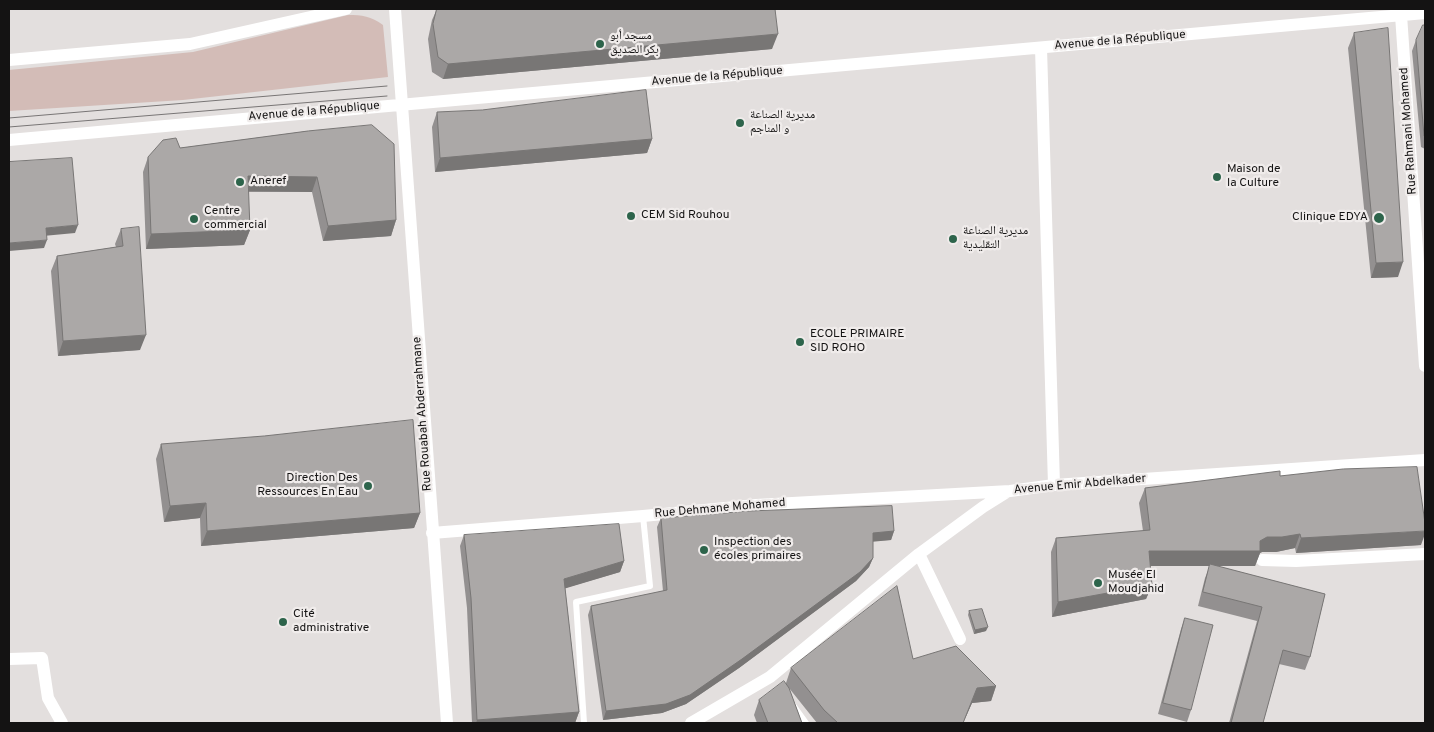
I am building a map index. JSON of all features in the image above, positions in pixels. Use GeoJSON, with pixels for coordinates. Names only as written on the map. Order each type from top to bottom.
{"type":"FeatureCollection","features":[{"type":"Feature","properties":{"kind":"street"},"geometry":{"type":"LineString","coordinates":[[9,60],[190,44],[346,9]]}},
{"type":"Feature","properties":{"kind":"street","name":"Rue Rouabah Abderrahmane"},"geometry":{"type":"LineString","coordinates":[[395,9],[446,723]]}},
{"type":"Feature","properties":{"kind":"street","name":"Avenue de la République"},"geometry":{"type":"LineString","coordinates":[[9,140],[1425,13]]}},
{"type":"Feature","properties":{"kind":"street","name":"Rue Rahmani Mohamed"},"geometry":{"type":"LineString","coordinates":[[1401,15],[1424,328],[1425,366]]}},
{"type":"Feature","properties":{"kind":"street"},"geometry":{"type":"LineString","coordinates":[[1042,48],[1054,485]]}},
{"type":"Feature","properties":{"kind":"street"},"geometry":{"type":"LineString","coordinates":[[1412,169],[1425,169]]}},
{"type":"Feature","properties":{"kind":"street","name":"Avenue Emir Abdelkader"},"geometry":{"type":"LineString","coordinates":[[690,723],[773,681],[920,554],[983,507],[1010,491],[1054,485],[1425,460]]}},
{"type":"Feature","properties":{"kind":"street","name":"Rue Dehmane Mohamed"},"geometry":{"type":"LineString","coordinates":[[432,533],[756,505],[1010,491]]}},
{"type":"Feature","properties":{"kind":"street"},"geometry":{"type":"LineString","coordinates":[[920,554],[960,639]]}},
{"type":"Feature","properties":{"kind":"street"},"geometry":{"type":"LineString","coordinates":[[1262,560],[1296,561],[1425,554]]}},
{"type":"Feature","properties":{"kind":"street"},"geometry":{"type":"LineString","coordinates":[[9,659],[42,658],[48,698],[62,723]]}},
{"type":"Feature","properties":{"kind":"lane"},"geometry":{"type":"LineString","coordinates":[[584,723],[576,602],[650,586],[643,516]]}},
{"type":"Feature","properties":{"kind":"lane"},"geometry":{"type":"LineString","coordinates":[[787,698],[806,723]]}},
{"type":"Feature","properties":{"kind":"shaded area"},"geometry":{"type":"Polygon","coordinates":[[[348,15],[366,17],[383,25],[388,77],[183,100],[9,111],[9,70],[193,52],[348,15]]]}},
{"type":"Feature","properties":{"kind":"building","name":"مسجد أبو بكر الصديق"},"geometry":{"type":"Polygon","coordinates":[[[437,9],[775,9],[778,34],[448,64],[438,57],[433,24],[437,9]]]}},
{"type":"Feature","properties":{"kind":"building"},"geometry":{"type":"Polygon","coordinates":[[[1423,25],[1425,25],[1425,137],[1416,40],[1423,25]]]}},
{"type":"Feature","properties":{"kind":"building","name":"Clinique EDYA"},"geometry":{"type":"Polygon","coordinates":[[[1388,28],[1403,262],[1376,263],[1354,33],[1388,28]]]}},
{"type":"Feature","properties":{"kind":"building"},"geometry":{"type":"Polygon","coordinates":[[[646,90],[652,139],[440,158],[437,112],[482,110],[646,90]]]}},
{"type":"Feature","properties":{"kind":"building"},"geometry":{"type":"Polygon","coordinates":[[[372,125],[394,144],[396,220],[328,226],[317,177],[248,176],[250,230],[151,234],[148,157],[163,140],[176,138],[180,148],[308,131],[372,125]]]}},
{"type":"Feature","properties":{"kind":"building"},"geometry":{"type":"Polygon","coordinates":[[[72,158],[78,225],[46,228],[47,240],[9,243],[9,162],[72,158]]]}},
{"type":"Feature","properties":{"kind":"building"},"geometry":{"type":"Polygon","coordinates":[[[139,227],[146,335],[63,341],[57,256],[123,246],[121,229],[139,227]]]}},
{"type":"Feature","properties":{"kind":"building"},"geometry":{"type":"Polygon","coordinates":[[[413,420],[420,513],[207,531],[206,503],[170,506],[161,444],[264,436],[413,420]]]}},
{"type":"Feature","properties":{"kind":"building"},"geometry":{"type":"Polygon","coordinates":[[[1417,467],[1425,531],[1301,538],[1300,534],[1267,537],[1260,541],[1260,551],[1149,551],[1152,585],[1058,602],[1056,538],[1150,530],[1145,488],[1280,471],[1280,476],[1343,469],[1417,467]]]}},
{"type":"Feature","properties":{"kind":"building"},"geometry":{"type":"Polygon","coordinates":[[[892,506],[894,531],[873,533],[873,558],[860,572],[742,659],[690,695],[666,704],[606,711],[591,606],[667,590],[661,518],[749,511],[892,506]]]}},
{"type":"Feature","properties":{"kind":"building"},"geometry":{"type":"Polygon","coordinates":[[[619,524],[624,561],[564,579],[579,712],[477,720],[471,598],[464,535],[619,524]]]}},
{"type":"Feature","properties":{"kind":"building"},"geometry":{"type":"Polygon","coordinates":[[[1210,564],[1325,594],[1310,657],[1283,650],[1263,723],[1231,723],[1262,607],[1203,592],[1210,564]]]}},
{"type":"Feature","properties":{"kind":"building"},"geometry":{"type":"Polygon","coordinates":[[[897,586],[913,659],[956,646],[996,686],[977,688],[963,723],[838,723],[824,710],[791,668],[897,586]]]}},
{"type":"Feature","properties":{"kind":"building"},"geometry":{"type":"Polygon","coordinates":[[[982,609],[988,627],[975,630],[969,611],[982,609]]]}},
{"type":"Feature","properties":{"kind":"building"},"geometry":{"type":"Polygon","coordinates":[[[1185,618],[1213,625],[1191,710],[1163,703],[1185,618]]]}},
{"type":"Feature","properties":{"kind":"building"},"geometry":{"type":"Polygon","coordinates":[[[784,681],[789,688],[802,723],[768,723],[759,700],[784,681]]]}},
{"type":"Feature","properties":{"kind":"tram line"},"geometry":{"type":"LineString","coordinates":[[9,118],[387,86]]}},
{"type":"Feature","properties":{"kind":"tram line"},"geometry":{"type":"LineString","coordinates":[[9,127],[387,96]]}},
{"type":"Feature","properties":{"kind":"place","name":"مسجد أبو بكر الصديق"},"geometry":{"type":"Point","coordinates":[600,44]}},
{"type":"Feature","properties":{"kind":"place","name":"مديرية الصناعة و المناجم"},"geometry":{"type":"Point","coordinates":[740,123]}},
{"type":"Feature","properties":{"kind":"place","name":"Maison de la Culture"},"geometry":{"type":"Point","coordinates":[1217,177]}},
{"type":"Feature","properties":{"kind":"place","name":"Aneref"},"geometry":{"type":"Point","coordinates":[240,182]}},
{"type":"Feature","properties":{"kind":"place","name":"CEM Sid Rouhou"},"geometry":{"type":"Point","coordinates":[631,216]}},
{"type":"Feature","properties":{"kind":"place","name":"Clinique EDYA"},"geometry":{"type":"Point","coordinates":[1379,218]}},
{"type":"Feature","properties":{"kind":"place","name":"Centre commercial"},"geometry":{"type":"Point","coordinates":[194,219]}},
{"type":"Feature","properties":{"kind":"place","name":"مديرية الصناعة التقليدية"},"geometry":{"type":"Point","coordinates":[953,239]}},
{"type":"Feature","properties":{"kind":"place","name":"ECOLE PRIMAIRE SID ROHO"},"geometry":{"type":"Point","coordinates":[800,342]}},
{"type":"Feature","properties":{"kind":"place","name":"Direction Des Ressources En Eau"},"geometry":{"type":"Point","coordinates":[368,486]}},
{"type":"Feature","properties":{"kind":"place","name":"Inspection des écoles primaires"},"geometry":{"type":"Point","coordinates":[704,550]}},
{"type":"Feature","properties":{"kind":"place","name":"Musée El Moudjahid"},"geometry":{"type":"Point","coordinates":[1098,583]}},
{"type":"Feature","properties":{"kind":"place","name":"Cité administrative"},"geometry":{"type":"Point","coordinates":[283,622]}}]}
